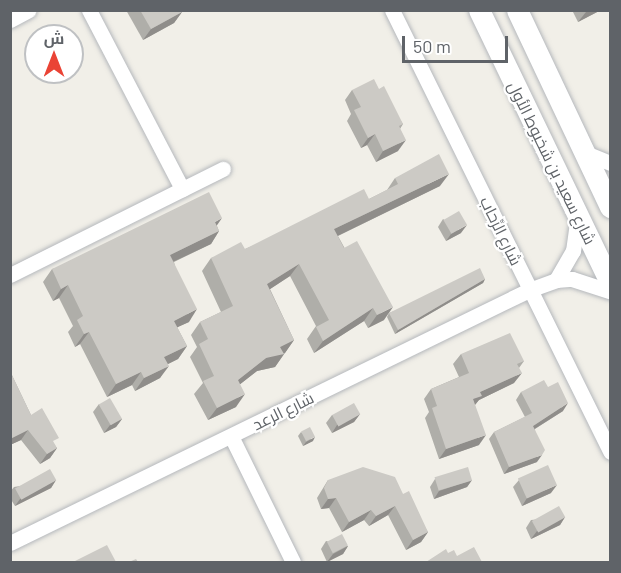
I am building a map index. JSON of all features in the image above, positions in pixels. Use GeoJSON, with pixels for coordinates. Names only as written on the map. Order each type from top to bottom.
{"type":"FeatureCollection","features":[{"type":"Feature","properties":{"kind":"main road","name":"شارع سعيد بن شخبوط الأول"},"geometry":{"type":"LineString","coordinates":[[479,10],[610,282]]}},
{"type":"Feature","properties":{"kind":"main road","name":"شارع سعيد بن شخبوط الأول"},"geometry":{"type":"LineString","coordinates":[[517,10],[610,207]]}},
{"type":"Feature","properties":{"kind":"street"},"geometry":{"type":"LineString","coordinates":[[10,20],[29,10]]}},
{"type":"Feature","properties":{"kind":"street"},"geometry":{"type":"LineString","coordinates":[[89,10],[182,189]]}},
{"type":"Feature","properties":{"kind":"street","name":"شارع الرِّحاب"},"geometry":{"type":"LineString","coordinates":[[392,10],[610,452]]}},
{"type":"Feature","properties":{"kind":"street"},"geometry":{"type":"LineString","coordinates":[[583,152],[610,163]]}},
{"type":"Feature","properties":{"kind":"street"},"geometry":{"type":"LineString","coordinates":[[10,275],[223,170]]}},
{"type":"Feature","properties":{"kind":"street"},"geometry":{"type":"LineString","coordinates":[[556,280],[573,251],[578,217]]}},
{"type":"Feature","properties":{"kind":"street","name":"شارع الرعد"},"geometry":{"type":"LineString","coordinates":[[10,543],[530,290],[556,280],[587,281],[610,291]]}},
{"type":"Feature","properties":{"kind":"street"},"geometry":{"type":"LineString","coordinates":[[231,436],[293,562]]}},
{"type":"Feature","properties":{"kind":"building"},"geometry":{"type":"Polygon","coordinates":[[[140,10],[181,10],[182,12],[151,29],[140,10]]]}},
{"type":"Feature","properties":{"kind":"building"},"geometry":{"type":"Polygon","coordinates":[[[374,79],[379,89],[384,86],[403,124],[399,126],[406,140],[383,151],[375,134],[368,138],[354,110],[361,107],[352,90],[374,79]]]}},
{"type":"Feature","properties":{"kind":"building"},"geometry":{"type":"Polygon","coordinates":[[[439,154],[449,174],[334,229],[344,248],[357,241],[393,307],[377,315],[373,308],[323,341],[316,327],[329,320],[299,264],[267,284],[294,340],[280,347],[284,354],[266,358],[238,380],[245,394],[217,408],[203,381],[214,376],[199,344],[208,339],[200,322],[233,306],[211,258],[241,242],[245,249],[364,189],[369,199],[398,184],[395,178],[439,154]]]}},
{"type":"Feature","properties":{"kind":"building"},"geometry":{"type":"Polygon","coordinates":[[[209,192],[222,218],[215,222],[219,231],[170,255],[197,309],[174,321],[187,346],[164,357],[169,366],[144,378],[141,372],[116,384],[89,332],[84,334],[77,320],[83,316],[68,285],[61,289],[52,269],[209,192]]]}},
{"type":"Feature","properties":{"kind":"building"},"geometry":{"type":"Polygon","coordinates":[[[459,211],[467,225],[451,234],[443,220],[459,211]]]}},
{"type":"Feature","properties":{"kind":"building"},"geometry":{"type":"Polygon","coordinates":[[[480,268],[485,279],[398,330],[389,313],[480,268]]]}},
{"type":"Feature","properties":{"kind":"building"},"geometry":{"type":"Polygon","coordinates":[[[510,333],[524,361],[517,364],[522,373],[480,392],[482,396],[473,399],[486,435],[446,449],[432,408],[437,406],[431,389],[469,373],[461,354],[510,333]]]}},
{"type":"Feature","properties":{"kind":"building"},"geometry":{"type":"Polygon","coordinates":[[[10,371],[31,415],[42,408],[59,438],[53,441],[57,448],[47,454],[28,430],[10,439],[10,371]]]}},
{"type":"Feature","properties":{"kind":"building"},"geometry":{"type":"Polygon","coordinates":[[[544,380],[548,387],[558,382],[568,403],[533,426],[545,450],[542,455],[509,467],[494,432],[532,413],[521,392],[544,380]]]}},
{"type":"Feature","properties":{"kind":"building"},"geometry":{"type":"Polygon","coordinates":[[[110,398],[122,419],[111,425],[99,405],[110,398]]]}},
{"type":"Feature","properties":{"kind":"building"},"geometry":{"type":"Polygon","coordinates":[[[354,403],[360,414],[338,426],[332,415],[354,403]]]}},
{"type":"Feature","properties":{"kind":"building"},"geometry":{"type":"Polygon","coordinates":[[[310,427],[315,437],[306,441],[301,432],[310,427]]]}},
{"type":"Feature","properties":{"kind":"building"},"geometry":{"type":"Polygon","coordinates":[[[548,465],[557,485],[527,499],[518,478],[548,465]]]}},
{"type":"Feature","properties":{"kind":"building"},"geometry":{"type":"Polygon","coordinates":[[[363,467],[395,477],[403,494],[409,491],[428,532],[413,540],[395,506],[376,516],[371,510],[349,522],[336,498],[328,499],[324,488],[328,480],[363,467]]]}},
{"type":"Feature","properties":{"kind":"building"},"geometry":{"type":"Polygon","coordinates":[[[468,467],[472,480],[439,491],[435,477],[468,467]]]}},
{"type":"Feature","properties":{"kind":"building"},"geometry":{"type":"Polygon","coordinates":[[[50,469],[56,480],[21,500],[15,488],[50,469]]]}},
{"type":"Feature","properties":{"kind":"building"},"geometry":{"type":"Polygon","coordinates":[[[559,506],[565,517],[538,532],[532,521],[559,506]]]}},
{"type":"Feature","properties":{"kind":"building"},"geometry":{"type":"Polygon","coordinates":[[[342,534],[348,546],[333,553],[327,542],[342,534]]]}},
{"type":"Feature","properties":{"kind":"building"},"geometry":{"type":"Polygon","coordinates":[[[107,545],[116,562],[73,562],[107,545]]]}},
{"type":"Feature","properties":{"kind":"building"},"geometry":{"type":"Polygon","coordinates":[[[474,547],[482,562],[426,562],[446,549],[448,553],[454,550],[457,556],[474,547]]]}}]}
